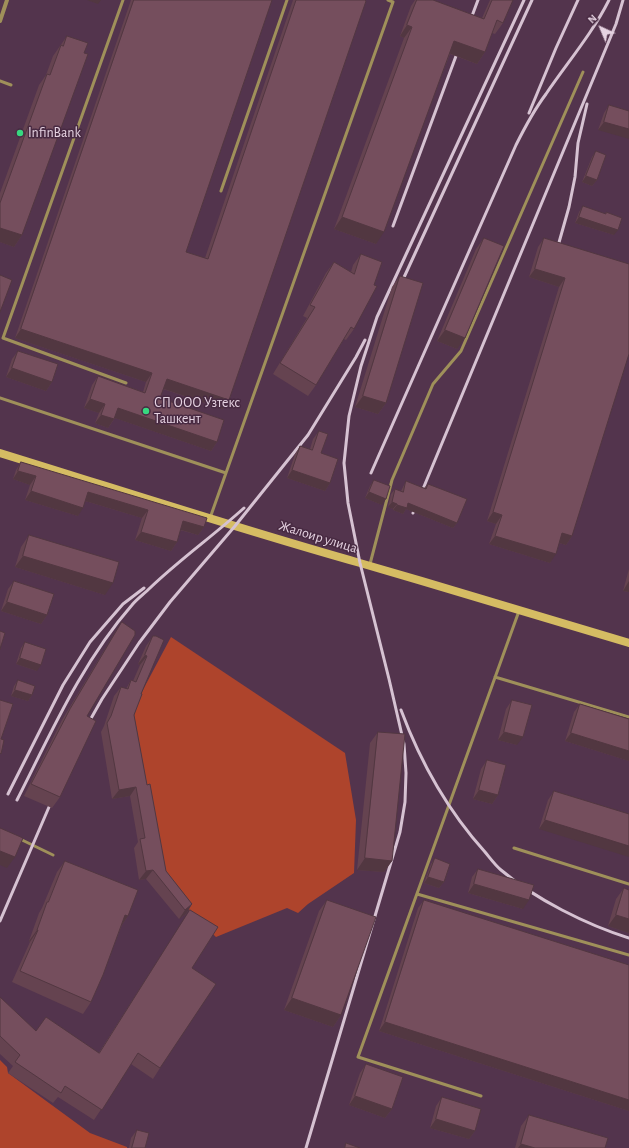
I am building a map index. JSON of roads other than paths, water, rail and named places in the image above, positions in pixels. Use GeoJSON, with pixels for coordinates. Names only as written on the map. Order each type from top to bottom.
{"type":"FeatureCollection","features":[{"type":"Feature","properties":{"kind":"street"},"geometry":{"type":"LineString","coordinates":[[0,20],[7,0]]}},
{"type":"Feature","properties":{"kind":"street","name":"Жалоир улица"},"geometry":{"type":"LineString","coordinates":[[0,453],[210,518],[520,609],[629,643]]}},
{"type":"Feature","properties":{"kind":"lane"},"geometry":{"type":"LineString","coordinates":[[123,0],[3,338],[126,383]]}},
{"type":"Feature","properties":{"kind":"lane"},"geometry":{"type":"LineString","coordinates":[[220,191],[287,0]]}},
{"type":"Feature","properties":{"kind":"lane"},"geometry":{"type":"LineString","coordinates":[[210,518],[393,2],[388,0]]}},
{"type":"Feature","properties":{"kind":"lane"},"geometry":{"type":"LineString","coordinates":[[370,566],[392,480],[433,384],[461,352],[583,72]]}},
{"type":"Feature","properties":{"kind":"lane"},"geometry":{"type":"LineString","coordinates":[[0,82],[11,86]]}},
{"type":"Feature","properties":{"kind":"lane"},"geometry":{"type":"LineString","coordinates":[[0,398],[226,473]]}},
{"type":"Feature","properties":{"kind":"lane"},"geometry":{"type":"LineString","coordinates":[[480,1096],[358,1057],[520,609]]}},
{"type":"Feature","properties":{"kind":"lane"},"geometry":{"type":"LineString","coordinates":[[495,677],[629,717]]}},
{"type":"Feature","properties":{"kind":"lane"},"geometry":{"type":"LineString","coordinates":[[13,836],[53,855]]}},
{"type":"Feature","properties":{"kind":"lane"},"geometry":{"type":"LineString","coordinates":[[514,848],[629,884]]}},
{"type":"Feature","properties":{"kind":"lane"},"geometry":{"type":"LineString","coordinates":[[416,894],[629,955]]}},
{"type":"Feature","properties":{"kind":"railway"},"geometry":{"type":"LineString","coordinates":[[469,24],[478,0]]}},
{"type":"Feature","properties":{"kind":"railway"},"geometry":{"type":"LineString","coordinates":[[306,1148],[400,832],[405,802],[406,773],[404,744],[360,563],[348,503],[344,463],[349,416],[361,366],[377,317],[524,0]]}},
{"type":"Feature","properties":{"kind":"railway"},"geometry":{"type":"LineString","coordinates":[[400,286],[532,0]]}},
{"type":"Feature","properties":{"kind":"railway"},"geometry":{"type":"LineString","coordinates":[[529,113],[578,0]]}},
{"type":"Feature","properties":{"kind":"railway"},"geometry":{"type":"LineString","coordinates":[[371,473],[526,125],[554,82],[587,37],[609,0]]}},
{"type":"Feature","properties":{"kind":"railway"},"geometry":{"type":"LineString","coordinates":[[413,513],[616,24],[623,0]]}},
{"type":"Feature","properties":{"kind":"railway"},"geometry":{"type":"LineString","coordinates":[[393,226],[456,56]]}},
{"type":"Feature","properties":{"kind":"railway"},"geometry":{"type":"LineString","coordinates":[[558,246],[569,207],[575,177],[578,143],[587,104]]}},
{"type":"Feature","properties":{"kind":"railway"},"geometry":{"type":"LineString","coordinates":[[85,729],[102,699],[139,643],[170,602],[235,526],[308,435],[365,340]]}},
{"type":"Feature","properties":{"kind":"railway"},"geometry":{"type":"LineString","coordinates":[[17,800],[68,699],[114,627],[134,603],[161,578],[244,508]]}},
{"type":"Feature","properties":{"kind":"railway"},"geometry":{"type":"LineString","coordinates":[[8,794],[63,685],[90,642],[123,604],[144,588]]}},
{"type":"Feature","properties":{"kind":"railway"},"geometry":{"type":"LineString","coordinates":[[401,710],[417,748],[436,785],[459,820],[497,866],[515,881],[545,901],[596,926],[629,938]]}},
{"type":"Feature","properties":{"kind":"railway"},"geometry":{"type":"LineString","coordinates":[[0,921],[49,807]]}},
{"type":"Feature","properties":{"kind":"place","name":"InfinBank"},"geometry":{"type":"Point","coordinates":[20,133]}},
{"type":"Feature","properties":{"kind":"place","name":"СП ООО Узтекс Ташкент"},"geometry":{"type":"Point","coordinates":[146,411]}}]}
